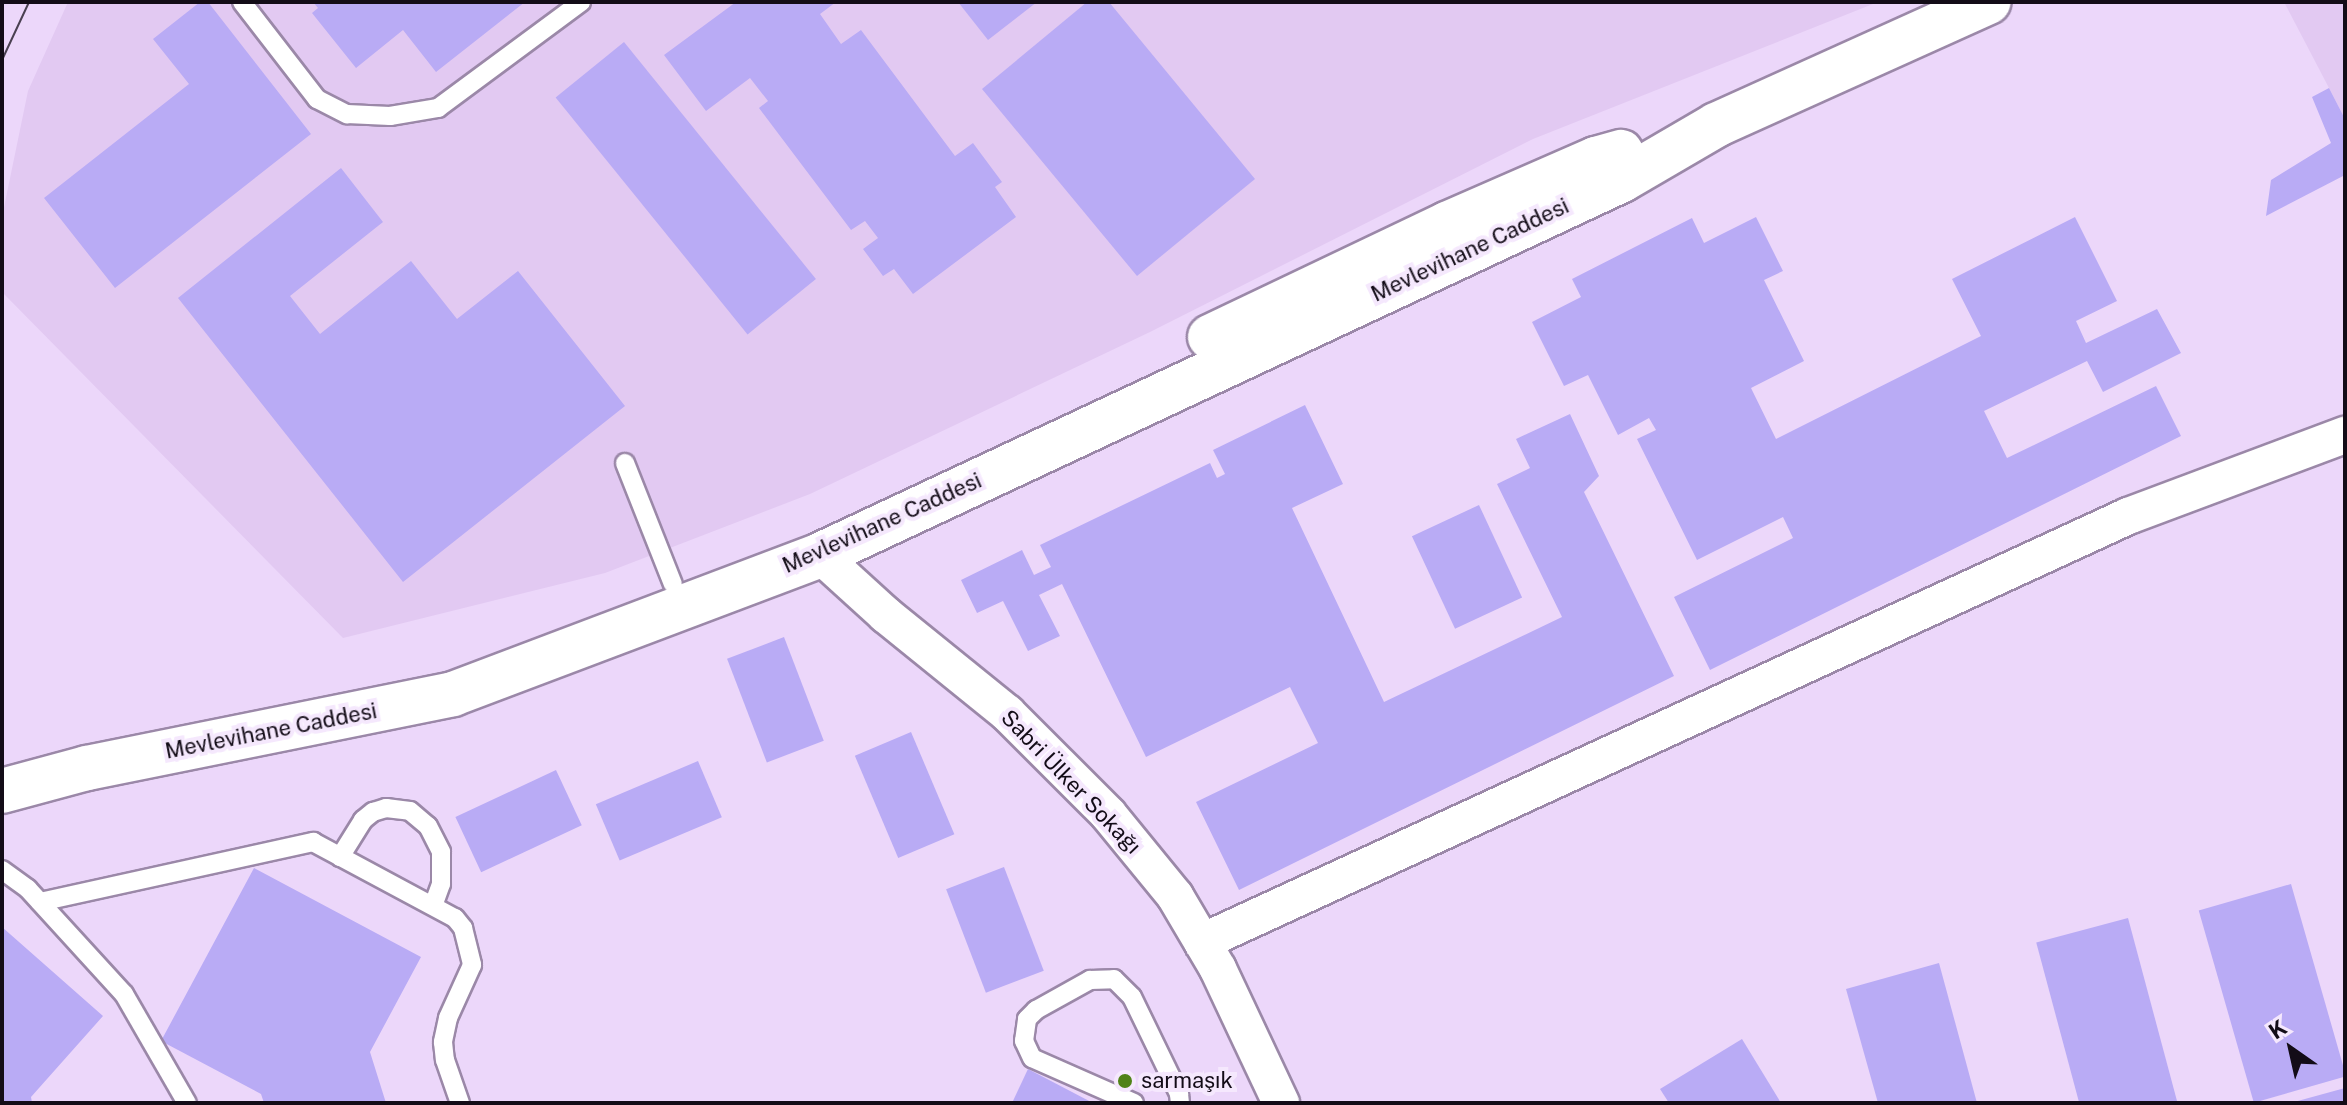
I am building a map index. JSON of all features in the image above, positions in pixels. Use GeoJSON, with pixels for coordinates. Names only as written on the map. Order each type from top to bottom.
{"type":"FeatureCollection","features":[{"type":"Feature","properties":{"kind":"street","name":"Mevlevihane Caddesi"},"geometry":{"type":"LineString","coordinates":[[2,765],[84,741],[353,701],[453,694],[678,595],[814,543],[1622,180],[1716,125],[1988,2]]}},
{"type":"Feature","properties":{"kind":"street"},"geometry":{"type":"LineString","coordinates":[[1202,942],[2128,516],[2345,435]]}},
{"type":"Feature","properties":{"kind":"street","name":"Sabri Ülker Sokağı"},"geometry":{"type":"LineString","coordinates":[[814,543],[886,615],[1007,713],[1108,814],[1175,896],[1202,942],[1281,1103]]}},
{"type":"Feature","properties":{"kind":"street","name":"Mevlevihane Caddesi"},"geometry":{"type":"LineString","coordinates":[[2,791],[353,701]]}},
{"type":"Feature","properties":{"kind":"lane"},"geometry":{"type":"LineString","coordinates":[[242,2],[317,99],[347,114],[390,116],[438,108],[581,2]]}},
{"type":"Feature","properties":{"kind":"lane"},"geometry":{"type":"LineString","coordinates":[[625,463],[678,595]]}},
{"type":"Feature","properties":{"kind":"lane"},"geometry":{"type":"LineString","coordinates":[[340,857],[363,820],[373,812],[386,808],[410,811],[428,826],[441,852],[441,884],[433,906]]}},
{"type":"Feature","properties":{"kind":"lane"},"geometry":{"type":"LineString","coordinates":[[40,902],[313,842],[455,918],[469,940],[472,952],[470,977],[448,1018],[443,1042],[445,1060],[460,1103]]}},
{"type":"Feature","properties":{"kind":"lane"},"geometry":{"type":"LineString","coordinates":[[2,870],[16,877],[124,994],[187,1103]]}},
{"type":"Feature","properties":{"kind":"lane"},"geometry":{"type":"LineString","coordinates":[[1134,1103],[1032,1058],[1024,1041],[1027,1019],[1036,1010],[1090,980],[1114,979],[1132,997],[1179,1094],[1180,1103]]}},
{"type":"Feature","properties":{"kind":"shaded area"},"geometry":{"type":"Polygon","coordinates":[[[68,2],[1878,2],[1533,139],[1150,332],[810,494],[605,573],[343,638],[2,292],[2,217],[28,91],[68,2]]]}},
{"type":"Feature","properties":{"kind":"shaded area"},"geometry":{"type":"Polygon","coordinates":[[[2284,2],[2345,2],[2345,119],[2329,88],[2284,2]]]}},
{"type":"Feature","properties":{"kind":"building"},"geometry":{"type":"Polygon","coordinates":[[[200,2],[208,2],[311,134],[115,288],[44,198],[189,84],[153,39],[200,2]]]}},
{"type":"Feature","properties":{"kind":"building"},"geometry":{"type":"Polygon","coordinates":[[[313,2],[525,2],[436,72],[403,30],[356,68],[312,13],[318,8],[313,2]]]}},
{"type":"Feature","properties":{"kind":"building"},"geometry":{"type":"Polygon","coordinates":[[[736,2],[836,2],[820,14],[841,44],[861,30],[955,156],[973,143],[1002,182],[995,187],[1016,217],[913,294],[894,269],[883,276],[863,249],[878,238],[865,221],[851,230],[759,108],[768,101],[750,78],[706,111],[664,55],[736,2]]]}},
{"type":"Feature","properties":{"kind":"building"},"geometry":{"type":"Polygon","coordinates":[[[958,2],[1037,2],[988,40],[958,2]]]}},
{"type":"Feature","properties":{"kind":"building"},"geometry":{"type":"Polygon","coordinates":[[[1087,2],[1109,2],[1255,179],[1137,276],[982,89],[1087,2]]]}},
{"type":"Feature","properties":{"kind":"building"},"geometry":{"type":"Polygon","coordinates":[[[624,42],[816,279],[748,334],[556,97],[624,42]]]}},
{"type":"Feature","properties":{"kind":"building"},"geometry":{"type":"Polygon","coordinates":[[[2329,88],[2345,119],[2345,175],[2266,216],[2271,180],[2331,143],[2312,97],[2329,88]]]}},
{"type":"Feature","properties":{"kind":"building"},"geometry":{"type":"Polygon","coordinates":[[[341,168],[383,222],[290,296],[320,334],[411,261],[457,319],[518,271],[625,406],[403,582],[178,298],[341,168]]]}},
{"type":"Feature","properties":{"kind":"building"},"geometry":{"type":"Polygon","coordinates":[[[1756,217],[1783,271],[1764,280],[1804,361],[1751,388],[1776,439],[1981,336],[1952,279],[2075,217],[2117,301],[2076,321],[2086,343],[2157,309],[2181,353],[2103,392],[2087,361],[1984,411],[2007,458],[2156,386],[2181,436],[1710,670],[1674,597],[1793,538],[1783,517],[1697,560],[1637,439],[1656,430],[1649,418],[1618,435],[1588,375],[1564,386],[1532,322],[1581,297],[1572,279],[1692,218],[1704,243],[1756,217]]]}},
{"type":"Feature","properties":{"kind":"building"},"geometry":{"type":"Polygon","coordinates":[[[1305,405],[1343,484],[1292,508],[1384,702],[1562,617],[1497,484],[1530,468],[1516,439],[1570,414],[1599,476],[1584,492],[1674,676],[1239,890],[1196,802],[1318,743],[1290,687],[1146,757],[1062,584],[1039,595],[1060,636],[1028,651],[1003,601],[977,613],[961,580],[1022,550],[1034,575],[1051,567],[1040,545],[1210,463],[1217,478],[1225,474],[1213,450],[1305,405]]]}},
{"type":"Feature","properties":{"kind":"building"},"geometry":{"type":"Polygon","coordinates":[[[1479,505],[1522,597],[1455,629],[1412,536],[1479,505]]]}},
{"type":"Feature","properties":{"kind":"building"},"geometry":{"type":"Polygon","coordinates":[[[784,637],[824,741],[767,762],[727,659],[784,637]]]}},
{"type":"Feature","properties":{"kind":"building"},"geometry":{"type":"Polygon","coordinates":[[[911,732],[954,834],[898,858],[855,756],[911,732]]]}},
{"type":"Feature","properties":{"kind":"building"},"geometry":{"type":"Polygon","coordinates":[[[698,761],[722,817],[620,861],[596,804],[698,761]]]}},
{"type":"Feature","properties":{"kind":"building"},"geometry":{"type":"Polygon","coordinates":[[[556,770],[582,825],[481,872],[455,817],[556,770]]]}},
{"type":"Feature","properties":{"kind":"building"},"geometry":{"type":"Polygon","coordinates":[[[1004,867],[1044,971],[986,993],[946,889],[1004,867]]]}},
{"type":"Feature","properties":{"kind":"building"},"geometry":{"type":"Polygon","coordinates":[[[254,868],[421,957],[370,1052],[386,1103],[264,1103],[261,1094],[161,1041],[254,868]]]}},
{"type":"Feature","properties":{"kind":"building"},"geometry":{"type":"Polygon","coordinates":[[[2291,884],[2345,1077],[2254,1103],[2199,910],[2291,884]]]}},
{"type":"Feature","properties":{"kind":"building"},"geometry":{"type":"Polygon","coordinates":[[[2128,918],[2178,1103],[2079,1103],[2036,943],[2128,918]]]}},
{"type":"Feature","properties":{"kind":"building"},"geometry":{"type":"Polygon","coordinates":[[[2,927],[103,1016],[31,1097],[32,1103],[2,1103],[2,927]]]}},
{"type":"Feature","properties":{"kind":"building"},"geometry":{"type":"Polygon","coordinates":[[[1939,963],[1977,1103],[1878,1103],[1846,989],[1939,963]]]}},
{"type":"Feature","properties":{"kind":"building"},"geometry":{"type":"Polygon","coordinates":[[[1742,1039],[1781,1103],[1669,1103],[1660,1089],[1742,1039]]]}},
{"type":"Feature","properties":{"kind":"building"},"geometry":{"type":"Polygon","coordinates":[[[1028,1069],[1093,1103],[1012,1103],[1028,1069]]]}},
{"type":"Feature","properties":{"kind":"building"},"geometry":{"type":"Polygon","coordinates":[[[2345,1088],[2345,1103],[2294,1103],[2294,1102],[2345,1088]]]}},
{"type":"Feature","properties":{"kind":"tram line"},"geometry":{"type":"LineString","coordinates":[[2,60],[29,2]]}},
{"type":"Feature","properties":{"kind":"place","name":"sarmaşık"},"geometry":{"type":"Point","coordinates":[1125,1081]}}]}
